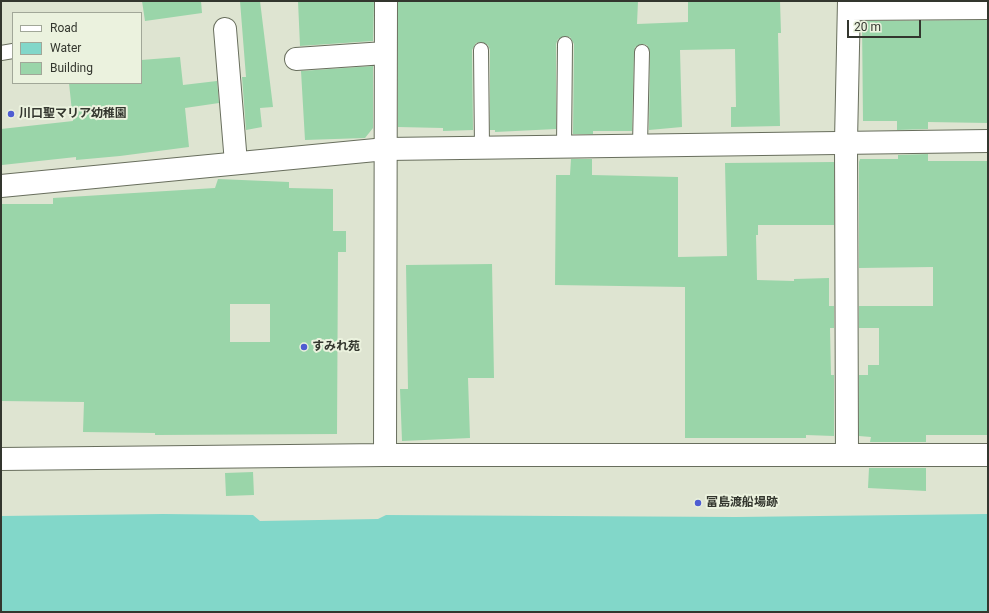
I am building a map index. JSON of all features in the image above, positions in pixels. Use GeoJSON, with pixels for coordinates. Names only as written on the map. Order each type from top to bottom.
{"type":"FeatureCollection","features":[{"type":"Feature","properties":{"kind":"street"},"geometry":{"type":"LineString","coordinates":[[385,455],[386,1]]}},
{"type":"Feature","properties":{"kind":"street"},"geometry":{"type":"LineString","coordinates":[[847,455],[846,141],[849,5],[988,8]]}},
{"type":"Feature","properties":{"kind":"street"},"geometry":{"type":"LineString","coordinates":[[225,29],[236,163]]}},
{"type":"Feature","properties":{"kind":"street"},"geometry":{"type":"LineString","coordinates":[[296,59],[385,54]]}},
{"type":"Feature","properties":{"kind":"street"},"geometry":{"type":"LineString","coordinates":[[1,186],[386,149],[846,141],[988,141]]}},
{"type":"Feature","properties":{"kind":"street"},"geometry":{"type":"LineString","coordinates":[[1,460],[385,455],[988,455]]}},
{"type":"Feature","properties":{"kind":"lane"},"geometry":{"type":"LineString","coordinates":[[564,146],[565,44]]}},
{"type":"Feature","properties":{"kind":"lane"},"geometry":{"type":"LineString","coordinates":[[481,50],[482,147]]}},
{"type":"Feature","properties":{"kind":"lane"},"geometry":{"type":"LineString","coordinates":[[1,52],[12,51]]}},
{"type":"Feature","properties":{"kind":"lane"},"geometry":{"type":"LineString","coordinates":[[640,145],[642,52]]}},
{"type":"Feature","properties":{"kind":"water"},"geometry":{"type":"Polygon","coordinates":[[[163,514],[253,515],[260,521],[378,519],[386,515],[736,517],[988,514],[988,612],[1,612],[1,516],[163,514]]]}},
{"type":"Feature","properties":{"kind":"building"},"geometry":{"type":"Polygon","coordinates":[[[142,1],[201,1],[202,13],[145,21],[142,1]]]}},
{"type":"Feature","properties":{"kind":"building"},"geometry":{"type":"Polygon","coordinates":[[[240,1],[260,1],[273,107],[260,108],[262,127],[246,130],[242,77],[246,77],[240,1]]]}},
{"type":"Feature","properties":{"kind":"building"},"geometry":{"type":"Polygon","coordinates":[[[298,1],[374,1],[373,41],[300,46],[298,1]]]}},
{"type":"Feature","properties":{"kind":"building"},"geometry":{"type":"Polygon","coordinates":[[[398,1],[638,1],[637,24],[688,22],[688,1],[780,1],[781,33],[778,33],[780,126],[731,127],[731,107],[736,107],[735,49],[680,50],[682,127],[649,130],[650,52],[647,45],[642,44],[635,47],[634,52],[632,131],[593,131],[593,134],[573,134],[574,44],[570,37],[565,36],[558,39],[556,44],[556,129],[495,132],[495,130],[490,130],[490,50],[488,45],[481,42],[476,43],[472,50],[473,130],[443,131],[443,128],[398,127],[398,1]]]}},
{"type":"Feature","properties":{"kind":"building"},"geometry":{"type":"Polygon","coordinates":[[[988,20],[988,123],[928,122],[928,129],[897,130],[897,121],[863,121],[862,21],[988,20]]]}},
{"type":"Feature","properties":{"kind":"building"},"geometry":{"type":"Polygon","coordinates":[[[180,57],[183,85],[217,81],[219,103],[185,108],[189,147],[120,156],[76,160],[76,157],[2,165],[1,129],[73,121],[69,84],[142,84],[142,60],[180,57]]]}},
{"type":"Feature","properties":{"kind":"building"},"geometry":{"type":"Polygon","coordinates":[[[373,66],[373,128],[365,138],[305,140],[301,71],[373,66]]]}},
{"type":"Feature","properties":{"kind":"building"},"geometry":{"type":"Polygon","coordinates":[[[928,154],[928,161],[988,161],[988,435],[926,435],[926,442],[870,442],[871,437],[859,436],[859,375],[868,375],[868,365],[879,365],[879,328],[859,328],[859,306],[933,306],[933,267],[859,268],[859,162],[860,159],[898,159],[898,155],[928,154]]]}},
{"type":"Feature","properties":{"kind":"building"},"geometry":{"type":"Polygon","coordinates":[[[571,159],[592,159],[592,175],[678,177],[678,257],[727,256],[725,163],[834,162],[834,225],[758,225],[758,235],[756,235],[757,280],[794,281],[794,279],[829,278],[829,306],[834,306],[834,328],[830,328],[831,375],[834,375],[834,436],[806,435],[806,438],[685,438],[685,287],[555,285],[556,175],[570,175],[571,159]]]}},
{"type":"Feature","properties":{"kind":"building"},"geometry":{"type":"Polygon","coordinates":[[[218,179],[289,182],[289,188],[333,189],[333,231],[346,231],[346,252],[338,252],[337,434],[155,435],[155,433],[83,432],[84,402],[1,401],[1,204],[53,204],[53,198],[215,188],[218,179]],[[230,304],[230,342],[270,342],[270,304],[230,304]]]}},
{"type":"Feature","properties":{"kind":"building"},"geometry":{"type":"Polygon","coordinates":[[[492,264],[494,378],[468,378],[470,438],[402,441],[400,389],[408,389],[406,265],[492,264]]]}},
{"type":"Feature","properties":{"kind":"building"},"geometry":{"type":"Polygon","coordinates":[[[869,468],[926,468],[926,491],[868,488],[869,468]]]}},
{"type":"Feature","properties":{"kind":"building"},"geometry":{"type":"Polygon","coordinates":[[[253,472],[254,495],[226,496],[225,473],[253,472]]]}},
{"type":"Feature","properties":{"kind":"place","name":"川口聖マリア幼稚園"},"geometry":{"type":"Point","coordinates":[11,114]}},
{"type":"Feature","properties":{"kind":"place","name":"すみれ苑"},"geometry":{"type":"Point","coordinates":[304,347]}},
{"type":"Feature","properties":{"kind":"place","name":"富島渡船場跡"},"geometry":{"type":"Point","coordinates":[698,503]}}]}
